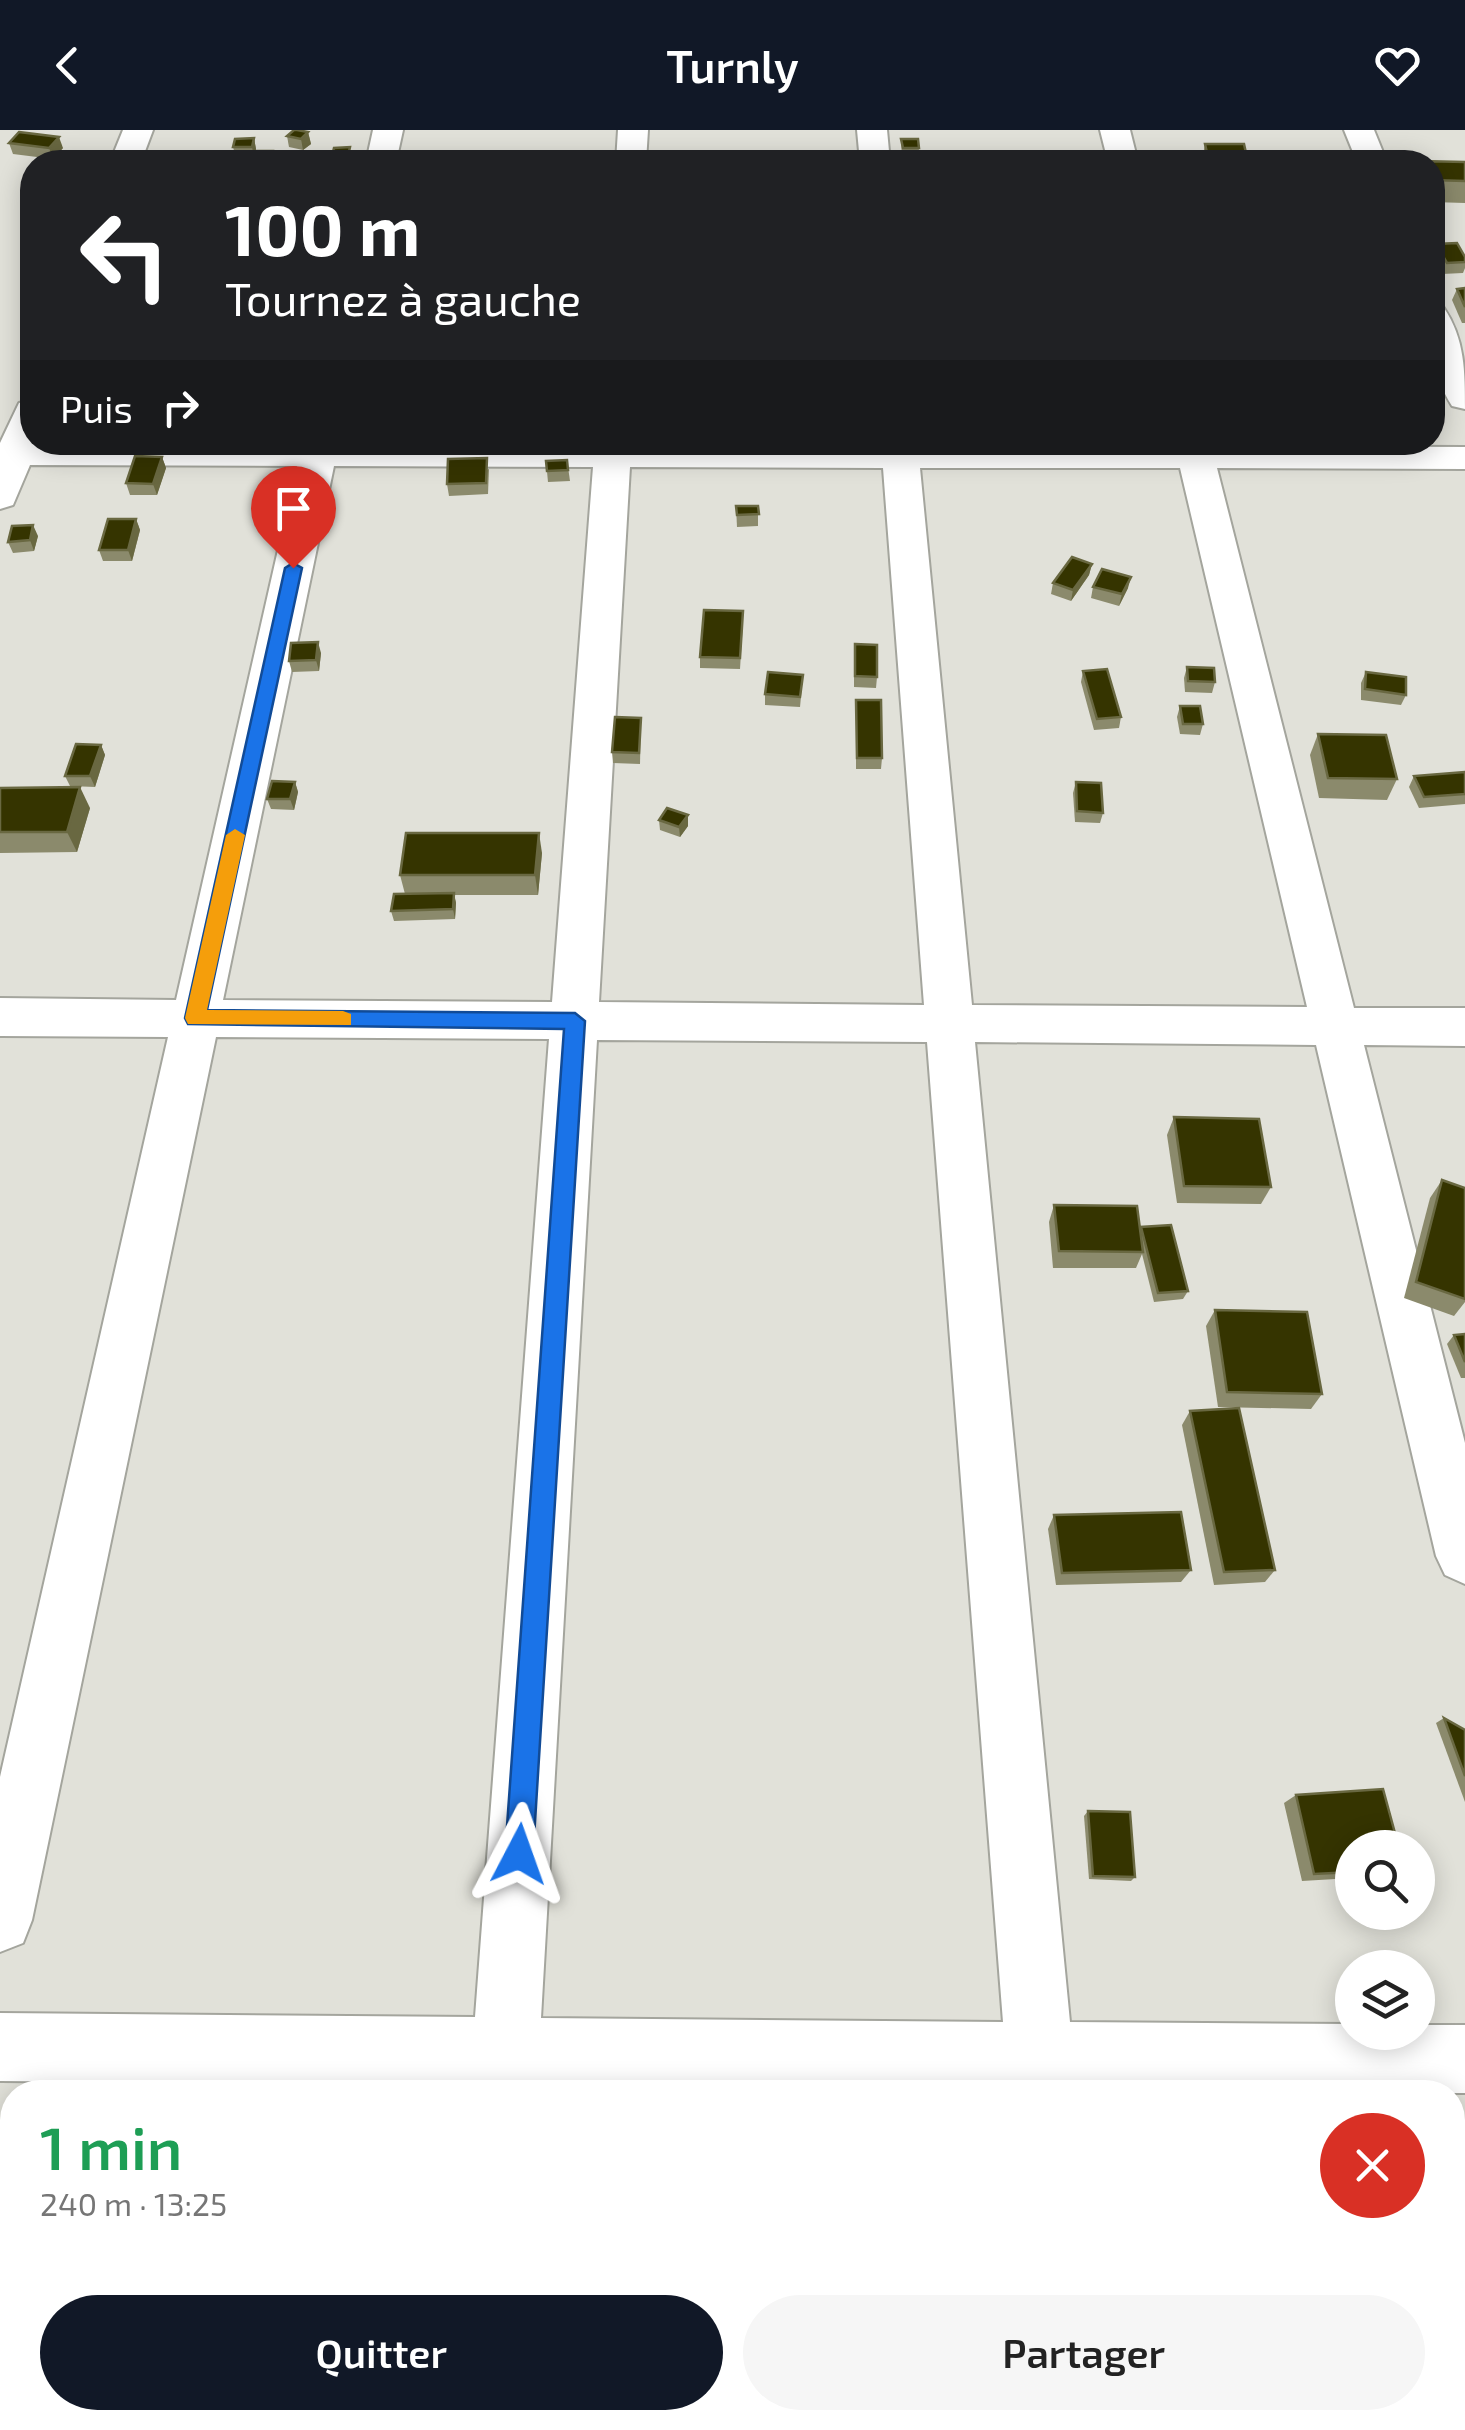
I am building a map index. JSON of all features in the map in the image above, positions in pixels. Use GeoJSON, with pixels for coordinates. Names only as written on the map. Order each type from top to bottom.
{"type":"FeatureCollection","features":[{"type":"Feature","properties":{"kind":"street"},"geometry":{"type":"LineString","coordinates":[[1445,348],[1465,398]]}},
{"type":"Feature","properties":{"kind":"street"},"geometry":{"type":"LineString","coordinates":[[0,496],[8,454],[20,432]]}},
{"type":"Feature","properties":{"kind":"street"},"geometry":{"type":"LineString","coordinates":[[0,1920],[318,455]]}},
{"type":"Feature","properties":{"kind":"street"},"geometry":{"type":"LineString","coordinates":[[505,2072],[612,455]]}},
{"type":"Feature","properties":{"kind":"street"},"geometry":{"type":"LineString","coordinates":[[899,455],[1041,2074]]}},
{"type":"Feature","properties":{"kind":"street"},"geometry":{"type":"LineString","coordinates":[[1195,455],[1465,1556]]}},
{"type":"Feature","properties":{"kind":"street"},"geometry":{"type":"LineString","coordinates":[[1363,455],[1465,458]]}},
{"type":"Feature","properties":{"kind":"street"},"geometry":{"type":"LineString","coordinates":[[0,1017],[1465,1027]]}},
{"type":"Feature","properties":{"kind":"street"},"geometry":{"type":"LineString","coordinates":[[0,2048],[505,2072],[1041,2074],[1465,2060]]}},
{"type":"Feature","properties":{"kind":"building"},"geometry":{"type":"Polygon","coordinates":[[[294,130],[308,132],[301,139],[287,136],[294,130]]]}},
{"type":"Feature","properties":{"kind":"building"},"geometry":{"type":"Polygon","coordinates":[[[19,132],[59,137],[49,148],[9,143],[19,132]]]}},
{"type":"Feature","properties":{"kind":"building"},"geometry":{"type":"Polygon","coordinates":[[[254,138],[252,147],[233,147],[235,139],[254,138]]]}},
{"type":"Feature","properties":{"kind":"building"},"geometry":{"type":"Polygon","coordinates":[[[901,139],[918,139],[919,148],[903,148],[901,139]]]}},
{"type":"Feature","properties":{"kind":"building"},"geometry":{"type":"Polygon","coordinates":[[[1205,144],[1244,144],[1245,150],[1206,150],[1205,144]]]}},
{"type":"Feature","properties":{"kind":"building"},"geometry":{"type":"Polygon","coordinates":[[[1445,162],[1465,162],[1465,181],[1445,180],[1445,162]]]}},
{"type":"Feature","properties":{"kind":"building"},"geometry":{"type":"Polygon","coordinates":[[[1457,243],[1465,262],[1447,263],[1445,244],[1457,243]]]}},
{"type":"Feature","properties":{"kind":"building"},"geometry":{"type":"Polygon","coordinates":[[[1465,288],[1465,307],[1457,289],[1465,288]]]}},
{"type":"Feature","properties":{"kind":"building"},"geometry":{"type":"Polygon","coordinates":[[[135,456],[162,457],[153,484],[126,483],[135,456]]]}},
{"type":"Feature","properties":{"kind":"building"},"geometry":{"type":"Polygon","coordinates":[[[487,458],[486,483],[447,484],[448,459],[487,458]]]}},
{"type":"Feature","properties":{"kind":"building"},"geometry":{"type":"Polygon","coordinates":[[[567,460],[568,470],[547,471],[546,461],[567,460]]]}},
{"type":"Feature","properties":{"kind":"building"},"geometry":{"type":"Polygon","coordinates":[[[736,506],[758,506],[759,514],[737,515],[736,506]]]}},
{"type":"Feature","properties":{"kind":"building"},"geometry":{"type":"Polygon","coordinates":[[[108,519],[136,519],[128,550],[99,550],[108,519]]]}},
{"type":"Feature","properties":{"kind":"building"},"geometry":{"type":"Polygon","coordinates":[[[33,525],[30,540],[8,542],[12,526],[33,525]]]}},
{"type":"Feature","properties":{"kind":"building"},"geometry":{"type":"Polygon","coordinates":[[[1072,557],[1092,564],[1073,590],[1053,583],[1072,557]]]}},
{"type":"Feature","properties":{"kind":"building"},"geometry":{"type":"Polygon","coordinates":[[[1102,569],[1131,577],[1122,594],[1093,587],[1102,569]]]}},
{"type":"Feature","properties":{"kind":"building"},"geometry":{"type":"Polygon","coordinates":[[[704,610],[743,611],[740,658],[700,657],[704,610]]]}},
{"type":"Feature","properties":{"kind":"building"},"geometry":{"type":"Polygon","coordinates":[[[318,642],[316,660],[289,661],[291,643],[318,642]]]}},
{"type":"Feature","properties":{"kind":"building"},"geometry":{"type":"Polygon","coordinates":[[[855,644],[877,645],[877,677],[855,676],[855,644]]]}},
{"type":"Feature","properties":{"kind":"building"},"geometry":{"type":"Polygon","coordinates":[[[1187,667],[1214,668],[1215,682],[1188,681],[1187,667]]]}},
{"type":"Feature","properties":{"kind":"building"},"geometry":{"type":"Polygon","coordinates":[[[1107,669],[1121,717],[1097,719],[1083,671],[1107,669]]]}},
{"type":"Feature","properties":{"kind":"building"},"geometry":{"type":"Polygon","coordinates":[[[768,672],[803,675],[800,697],[765,694],[768,672]]]}},
{"type":"Feature","properties":{"kind":"building"},"geometry":{"type":"Polygon","coordinates":[[[1366,672],[1406,677],[1406,695],[1365,689],[1366,672]]]}},
{"type":"Feature","properties":{"kind":"building"},"geometry":{"type":"Polygon","coordinates":[[[856,700],[881,700],[882,758],[857,758],[856,700]]]}},
{"type":"Feature","properties":{"kind":"building"},"geometry":{"type":"Polygon","coordinates":[[[1180,706],[1200,706],[1203,724],[1183,724],[1180,706]]]}},
{"type":"Feature","properties":{"kind":"building"},"geometry":{"type":"Polygon","coordinates":[[[615,717],[641,718],[639,753],[612,752],[615,717]]]}},
{"type":"Feature","properties":{"kind":"building"},"geometry":{"type":"Polygon","coordinates":[[[1318,734],[1386,735],[1397,779],[1328,778],[1318,734]]]}},
{"type":"Feature","properties":{"kind":"building"},"geometry":{"type":"Polygon","coordinates":[[[76,744],[101,745],[90,776],[65,776],[76,744]]]}},
{"type":"Feature","properties":{"kind":"building"},"geometry":{"type":"Polygon","coordinates":[[[1465,772],[1465,794],[1424,797],[1414,776],[1465,772]]]}},
{"type":"Feature","properties":{"kind":"building"},"geometry":{"type":"Polygon","coordinates":[[[272,781],[295,782],[290,799],[267,799],[272,781]]]}},
{"type":"Feature","properties":{"kind":"building"},"geometry":{"type":"Polygon","coordinates":[[[1076,782],[1101,783],[1103,813],[1077,811],[1076,782]]]}},
{"type":"Feature","properties":{"kind":"building"},"geometry":{"type":"Polygon","coordinates":[[[80,787],[67,832],[0,832],[0,788],[80,787]]]}},
{"type":"Feature","properties":{"kind":"building"},"geometry":{"type":"Polygon","coordinates":[[[667,808],[688,815],[679,827],[659,820],[667,808]]]}},
{"type":"Feature","properties":{"kind":"building"},"geometry":{"type":"Polygon","coordinates":[[[406,833],[539,833],[535,875],[400,875],[406,833]]]}},
{"type":"Feature","properties":{"kind":"building"},"geometry":{"type":"Polygon","coordinates":[[[454,893],[453,909],[391,911],[394,894],[454,893]]]}},
{"type":"Feature","properties":{"kind":"building"},"geometry":{"type":"Polygon","coordinates":[[[1174,1117],[1259,1119],[1271,1187],[1184,1186],[1174,1117]]]}},
{"type":"Feature","properties":{"kind":"building"},"geometry":{"type":"Polygon","coordinates":[[[1442,1180],[1465,1188],[1465,1299],[1416,1282],[1442,1180]]]}},
{"type":"Feature","properties":{"kind":"building"},"geometry":{"type":"Polygon","coordinates":[[[1054,1205],[1137,1206],[1143,1252],[1059,1251],[1054,1205]]]}},
{"type":"Feature","properties":{"kind":"building"},"geometry":{"type":"Polygon","coordinates":[[[1171,1225],[1188,1291],[1158,1293],[1141,1227],[1171,1225]]]}},
{"type":"Feature","properties":{"kind":"building"},"geometry":{"type":"Polygon","coordinates":[[[1215,1310],[1307,1312],[1322,1394],[1227,1392],[1215,1310]]]}},
{"type":"Feature","properties":{"kind":"building"},"geometry":{"type":"Polygon","coordinates":[[[1465,1334],[1465,1362],[1454,1335],[1465,1334]]]}},
{"type":"Feature","properties":{"kind":"building"},"geometry":{"type":"Polygon","coordinates":[[[1239,1408],[1275,1570],[1224,1572],[1190,1411],[1239,1408]]]}},
{"type":"Feature","properties":{"kind":"building"},"geometry":{"type":"Polygon","coordinates":[[[1181,1512],[1191,1570],[1062,1573],[1054,1515],[1181,1512]]]}},
{"type":"Feature","properties":{"kind":"building"},"geometry":{"type":"Polygon","coordinates":[[[1444,1718],[1465,1730],[1465,1776],[1444,1718]]]}},
{"type":"Feature","properties":{"kind":"building"},"geometry":{"type":"Polygon","coordinates":[[[1383,1789],[1394,1830],[1335,1830],[1335,1873],[1314,1874],[1296,1795],[1383,1789]]]}},
{"type":"Feature","properties":{"kind":"building"},"geometry":{"type":"Polygon","coordinates":[[[1088,1811],[1130,1812],[1135,1877],[1093,1876],[1088,1811]]]}},
{"type":"Feature","properties":{"kind":"slow traffic"},"geometry":{"type":"LineString","coordinates":[[235,835],[196,1018],[343,1019]]}},
{"type":"Feature","properties":{"kind":"route"},"geometry":{"type":"LineString","coordinates":[[293,568],[196,1018],[575,1021],[519,1854]]}}]}
